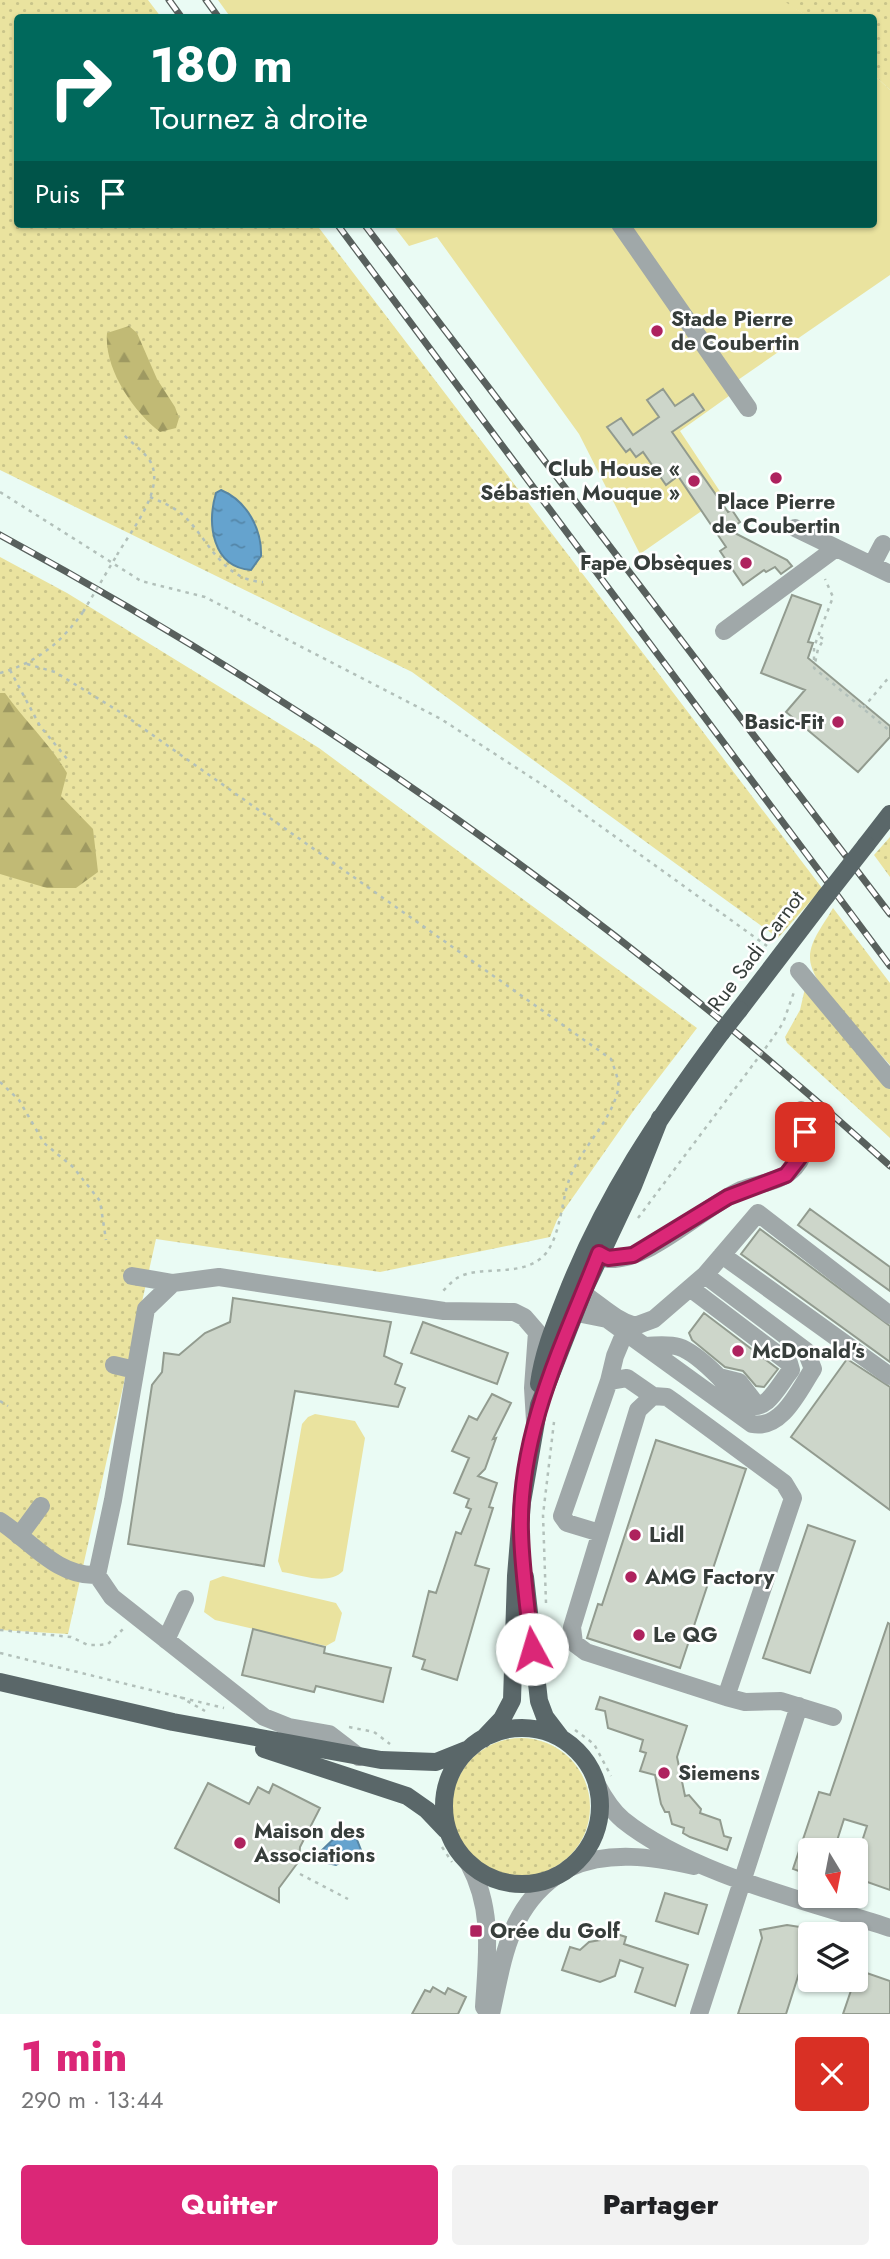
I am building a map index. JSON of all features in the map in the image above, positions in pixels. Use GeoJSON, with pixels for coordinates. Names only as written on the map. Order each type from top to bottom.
{"type":"FeatureCollection","features":[{"type":"Feature","properties":{"kind":"main road","name":"Rue Sadi Carnot"},"geometry":{"type":"LineString","coordinates":[[443,1836],[447,1785],[453,1769],[502,1719],[512,1700],[516,1576],[537,1413],[567,1312],[612,1195],[660,1118],[721,1033],[890,814]]}},
{"type":"Feature","properties":{"kind":"main road","name":"Rue Sadi Carnot"},"geometry":{"type":"LineString","coordinates":[[576,1289],[599,1253],[639,1172],[660,1118]]}},
{"type":"Feature","properties":{"kind":"main road","name":"Rue Sadi Carnot"},"geometry":{"type":"LineString","coordinates":[[521,1532],[539,1701],[550,1724],[570,1735],[583,1758],[605,1784]]}},
{"type":"Feature","properties":{"kind":"main road"},"geometry":{"type":"LineString","coordinates":[[0,1682],[173,1722],[359,1757],[426,1763],[445,1760],[506,1730],[521,1728],[570,1735]]}},
{"type":"Feature","properties":{"kind":"main road"},"geometry":{"type":"LineString","coordinates":[[173,1722],[407,1797],[427,1810],[462,1865],[506,1883],[532,1884],[563,1872],[585,1852],[596,1831],[605,1784]]}},
{"type":"Feature","properties":{"kind":"street"},"geometry":{"type":"LineString","coordinates":[[623,228],[748,408]]}},
{"type":"Feature","properties":{"kind":"street"},"geometry":{"type":"LineString","coordinates":[[795,528],[872,565],[887,578]]}},
{"type":"Feature","properties":{"kind":"street"},"geometry":{"type":"LineString","coordinates":[[872,565],[883,544]]}},
{"type":"Feature","properties":{"kind":"street"},"geometry":{"type":"LineString","coordinates":[[724,631],[836,548]]}},
{"type":"Feature","properties":{"kind":"street"},"geometry":{"type":"LineString","coordinates":[[799,971],[890,1080]]}},
{"type":"Feature","properties":{"kind":"street"},"geometry":{"type":"LineString","coordinates":[[599,1253],[608,1258],[630,1256],[728,1197],[786,1175],[800,1160],[806,1142],[801,1110]]}},
{"type":"Feature","properties":{"kind":"street"},"geometry":{"type":"LineString","coordinates":[[576,1289],[629,1325],[635,1326],[654,1319],[705,1275],[758,1213],[890,1315]]}},
{"type":"Feature","properties":{"kind":"street"},"geometry":{"type":"LineString","coordinates":[[722,1255],[890,1376]]}},
{"type":"Feature","properties":{"kind":"street"},"geometry":{"type":"LineString","coordinates":[[567,1312],[600,1316],[752,1424],[765,1425],[778,1419],[813,1369],[811,1357],[705,1275]]}},
{"type":"Feature","properties":{"kind":"street"},"geometry":{"type":"LineString","coordinates":[[132,1276],[173,1283],[219,1277],[426,1308],[514,1312],[533,1325],[538,1340],[533,1388],[537,1413]]}},
{"type":"Feature","properties":{"kind":"street"},"geometry":{"type":"LineString","coordinates":[[173,1283],[146,1309],[113,1500],[97,1575],[112,1598],[264,1717],[289,1727],[329,1734],[359,1757]]}},
{"type":"Feature","properties":{"kind":"street"},"geometry":{"type":"LineString","coordinates":[[645,1346],[679,1347],[719,1377],[739,1382],[756,1404],[769,1399],[791,1370],[789,1363],[690,1288]]}},
{"type":"Feature","properties":{"kind":"street"},"geometry":{"type":"LineString","coordinates":[[645,1346],[645,1336],[654,1319]]}},
{"type":"Feature","properties":{"kind":"street"},"geometry":{"type":"LineString","coordinates":[[600,1533],[567,1523],[562,1516],[625,1332]]}},
{"type":"Feature","properties":{"kind":"street"},"geometry":{"type":"LineString","coordinates":[[114,1365],[135,1370]]}},
{"type":"Feature","properties":{"kind":"street"},"geometry":{"type":"LineString","coordinates":[[609,1381],[627,1378],[653,1396],[667,1397],[784,1483],[793,1498],[726,1697]]}},
{"type":"Feature","properties":{"kind":"street"},"geometry":{"type":"LineString","coordinates":[[653,1396],[638,1410],[600,1533],[572,1627],[577,1648],[726,1697],[745,1702],[781,1701],[833,1717]]}},
{"type":"Feature","properties":{"kind":"street"},"geometry":{"type":"LineString","coordinates":[[19,1536],[41,1506]]}},
{"type":"Feature","properties":{"kind":"street"},"geometry":{"type":"LineString","coordinates":[[0,1521],[30,1546],[78,1576],[97,1575]]}},
{"type":"Feature","properties":{"kind":"street"},"geometry":{"type":"LineString","coordinates":[[166,1640],[185,1599]]}},
{"type":"Feature","properties":{"kind":"street"},"geometry":{"type":"LineString","coordinates":[[699,2014],[736,1877],[799,1706]]}},
{"type":"Feature","properties":{"kind":"street"},"geometry":{"type":"LineString","coordinates":[[605,1784],[612,1809],[631,1825],[736,1877]]}},
{"type":"Feature","properties":{"kind":"street"},"geometry":{"type":"LineString","coordinates":[[491,2014],[506,1951],[519,1916],[533,1895],[563,1872],[596,1859],[632,1857],[736,1877],[890,1928]]}},
{"type":"Feature","properties":{"kind":"street"},"geometry":{"type":"LineString","coordinates":[[462,1865],[482,1891],[487,1918],[483,2014]]}},
{"type":"Feature","properties":{"kind":"path"},"geometry":{"type":"LineString","coordinates":[[0,673],[27,664],[62,639],[83,612],[150,497],[154,480],[152,463],[122,433]]}},
{"type":"Feature","properties":{"kind":"path"},"geometry":{"type":"LineString","coordinates":[[0,492],[141,581],[205,597],[441,719],[549,789],[781,956]]}},
{"type":"Feature","properties":{"kind":"path"},"geometry":{"type":"LineString","coordinates":[[150,497],[184,517],[208,548],[232,570],[244,579],[263,582]]}},
{"type":"Feature","properties":{"kind":"path"},"geometry":{"type":"LineString","coordinates":[[815,662],[814,647],[833,597],[816,564]]}},
{"type":"Feature","properties":{"kind":"path"},"geometry":{"type":"LineString","coordinates":[[820,637],[824,639],[814,668],[890,731]]}},
{"type":"Feature","properties":{"kind":"path"},"geometry":{"type":"LineString","coordinates":[[807,645],[814,647]]}},
{"type":"Feature","properties":{"kind":"path"},"geometry":{"type":"LineString","coordinates":[[27,664],[55,672],[120,712],[611,1059],[619,1087],[606,1120],[585,1146],[570,1177],[557,1220],[557,1234],[548,1250],[540,1259],[524,1268],[459,1277],[426,1308]]}},
{"type":"Feature","properties":{"kind":"path"},"geometry":{"type":"LineString","coordinates":[[0,667],[9,671],[40,726],[68,760]]}},
{"type":"Feature","properties":{"kind":"path"},"geometry":{"type":"LineString","coordinates":[[863,709],[890,676]]}},
{"type":"Feature","properties":{"kind":"path"},"geometry":{"type":"LineString","coordinates":[[633,1225],[770,1042],[789,1010],[799,971]]}},
{"type":"Feature","properties":{"kind":"path"},"geometry":{"type":"LineString","coordinates":[[0,1082],[19,1100],[44,1143],[73,1167],[100,1201],[106,1240]]}},
{"type":"Feature","properties":{"kind":"path"},"geometry":{"type":"LineString","coordinates":[[0,1401],[8,1406]]}},
{"type":"Feature","properties":{"kind":"path"},"geometry":{"type":"LineString","coordinates":[[0,1630],[71,1637],[88,1645],[108,1644],[135,1615]]}},
{"type":"Feature","properties":{"kind":"path"},"geometry":{"type":"LineString","coordinates":[[0,1653],[171,1692]]}},
{"type":"Feature","properties":{"kind":"path"},"geometry":{"type":"LineString","coordinates":[[570,1735],[593,1744],[605,1784]]}},
{"type":"Feature","properties":{"kind":"path"},"geometry":{"type":"LineString","coordinates":[[443,1836],[462,1865]]}},
{"type":"Feature","properties":{"kind":"path"},"geometry":{"type":"LineString","coordinates":[[300,1874],[348,1899]]}},
{"type":"Feature","properties":{"kind":"shaded area"},"geometry":{"type":"Polygon","coordinates":[[[0,0],[148,0],[159,14],[14,14],[14,228],[319,228],[822,888],[778,938],[412,672],[0,470],[0,0]]]}},
{"type":"Feature","properties":{"kind":"shaded area"},"geometry":{"type":"Polygon","coordinates":[[[218,0],[782,0],[804,14],[228,14],[218,0]]]}},
{"type":"Feature","properties":{"kind":"shaded area"},"geometry":{"type":"Polygon","coordinates":[[[780,0],[890,0],[890,90],[877,78],[877,14],[804,14],[780,0]]]}},
{"type":"Feature","properties":{"kind":"shaded area","name":"Stade Pierre de Coubertin"},"geometry":{"type":"Polygon","coordinates":[[[877,78],[890,90],[890,275],[735,382],[736,391],[680,431],[723,496],[640,554],[579,434],[437,237],[409,246],[395,228],[877,228],[877,78]]]}},
{"type":"Feature","properties":{"kind":"shaded area"},"geometry":{"type":"Polygon","coordinates":[[[0,557],[67,593],[319,748],[697,1028],[634,1110],[557,1220],[550,1237],[380,1272],[156,1239],[68,1634],[0,1630],[0,557]]]}},
{"type":"Feature","properties":{"kind":"shaded area"},"geometry":{"type":"Polygon","coordinates":[[[890,837],[890,877],[874,855],[890,837]]]}},
{"type":"Feature","properties":{"kind":"shaded area"},"geometry":{"type":"Polygon","coordinates":[[[833,908],[890,983],[890,1065],[830,998],[812,969],[812,944],[833,908]]]}},
{"type":"Feature","properties":{"kind":"shaded area"},"geometry":{"type":"Polygon","coordinates":[[[806,984],[890,1089],[890,1138],[787,1043],[785,1037],[800,1010],[806,984]]]}},
{"type":"Feature","properties":{"kind":"shaded area"},"geometry":{"type":"Polygon","coordinates":[[[315,1414],[355,1421],[365,1438],[343,1571],[322,1579],[282,1572],[278,1561],[302,1424],[315,1414]]]}},
{"type":"Feature","properties":{"kind":"shaded area"},"geometry":{"type":"Polygon","coordinates":[[[223,1576],[336,1603],[342,1613],[335,1641],[326,1646],[215,1620],[204,1612],[210,1581],[223,1576]]]}},
{"type":"Feature","properties":{"kind":"shaded area"},"geometry":{"type":"Polygon","coordinates":[[[521,1738],[547,1743],[570,1758],[585,1781],[590,1807],[585,1833],[570,1856],[547,1871],[521,1876],[495,1871],[472,1856],[457,1833],[452,1807],[457,1781],[472,1758],[495,1743],[521,1738]]]}},
{"type":"Feature","properties":{"kind":"green space"},"geometry":{"type":"Polygon","coordinates":[[[129,326],[137,333],[157,379],[175,407],[179,418],[176,428],[160,432],[140,413],[115,375],[107,347],[107,333],[129,326]]]}},
{"type":"Feature","properties":{"kind":"green space"},"geometry":{"type":"Polygon","coordinates":[[[0,693],[5,693],[60,762],[67,773],[61,796],[93,829],[98,872],[76,888],[47,888],[0,874],[0,693]]]}},
{"type":"Feature","properties":{"kind":"water"},"geometry":{"type":"Polygon","coordinates":[[[221,490],[238,501],[256,526],[261,556],[251,570],[228,561],[216,542],[213,505],[216,493],[221,490]]]}},
{"type":"Feature","properties":{"kind":"water"},"geometry":{"type":"Polygon","coordinates":[[[344,1829],[354,1832],[361,1850],[336,1865],[322,1862],[319,1853],[344,1829]]]}},
{"type":"Feature","properties":{"kind":"building"},"geometry":{"type":"Polygon","coordinates":[[[663,389],[675,406],[693,394],[704,410],[672,432],[728,512],[732,510],[740,522],[729,530],[787,560],[792,566],[781,574],[775,567],[766,572],[764,570],[743,585],[720,551],[726,547],[678,476],[666,485],[643,452],[636,457],[630,449],[626,452],[607,427],[621,418],[633,435],[659,417],[647,400],[663,389]]]}},
{"type":"Feature","properties":{"kind":"building"},"geometry":{"type":"Polygon","coordinates":[[[792,595],[821,605],[808,642],[813,643],[808,658],[890,726],[890,737],[858,772],[786,712],[805,690],[761,673],[792,595]]]}},
{"type":"Feature","properties":{"kind":"building"},"geometry":{"type":"Polygon","coordinates":[[[810,1209],[890,1267],[890,1291],[798,1225],[810,1209]]]}},
{"type":"Feature","properties":{"kind":"building"},"geometry":{"type":"Polygon","coordinates":[[[760,1229],[890,1326],[890,1362],[741,1254],[760,1229]]]}},
{"type":"Feature","properties":{"kind":"building"},"geometry":{"type":"Polygon","coordinates":[[[233,1298],[391,1322],[384,1356],[402,1364],[395,1384],[405,1388],[398,1407],[295,1391],[264,1566],[128,1544],[152,1385],[162,1372],[164,1353],[179,1355],[205,1333],[230,1322],[233,1298]]]}},
{"type":"Feature","properties":{"kind":"building","name":"McDonald's"},"geometry":{"type":"Polygon","coordinates":[[[704,1313],[778,1369],[764,1387],[756,1386],[743,1371],[725,1367],[692,1340],[689,1333],[704,1313]]]}},
{"type":"Feature","properties":{"kind":"building"},"geometry":{"type":"Polygon","coordinates":[[[423,1322],[508,1353],[497,1384],[411,1353],[423,1322]]]}},
{"type":"Feature","properties":{"kind":"building"},"geometry":{"type":"Polygon","coordinates":[[[847,1359],[890,1387],[890,1510],[791,1437],[847,1359]]]}},
{"type":"Feature","properties":{"kind":"building"},"geometry":{"type":"Polygon","coordinates":[[[492,1394],[511,1403],[493,1439],[496,1438],[485,1469],[478,1476],[497,1483],[489,1507],[493,1508],[475,1565],[489,1569],[457,1680],[422,1669],[425,1660],[413,1656],[429,1591],[436,1593],[456,1532],[461,1534],[471,1509],[466,1507],[469,1499],[454,1493],[469,1458],[452,1451],[469,1416],[477,1420],[492,1394]]]}},
{"type":"Feature","properties":{"kind":"building"},"geometry":{"type":"Polygon","coordinates":[[[656,1440],[746,1469],[680,1668],[587,1638],[598,1604],[602,1605],[656,1440]]]}},
{"type":"Feature","properties":{"kind":"building"},"geometry":{"type":"Polygon","coordinates":[[[808,1525],[855,1541],[810,1673],[763,1658],[808,1525]]]}},
{"type":"Feature","properties":{"kind":"building"},"geometry":{"type":"Polygon","coordinates":[[[888,1623],[890,1890],[868,1882],[868,1838],[863,1838],[867,1826],[844,1819],[838,1838],[803,1838],[819,1792],[830,1795],[888,1623]]]}},
{"type":"Feature","properties":{"kind":"building"},"geometry":{"type":"Polygon","coordinates":[[[253,1629],[325,1647],[324,1653],[391,1668],[383,1702],[316,1686],[314,1692],[242,1675],[253,1629]]]}},
{"type":"Feature","properties":{"kind":"building","name":"Siemens"},"geometry":{"type":"Polygon","coordinates":[[[600,1697],[687,1726],[677,1757],[685,1796],[689,1795],[701,1809],[700,1813],[720,1820],[724,1836],[731,1838],[727,1850],[690,1837],[683,1833],[684,1828],[672,1824],[669,1812],[665,1812],[661,1804],[655,1775],[640,1771],[646,1753],[640,1751],[643,1740],[608,1728],[605,1711],[596,1709],[600,1697]]]}},
{"type":"Feature","properties":{"kind":"building","name":"Maison des Associations"},"geometry":{"type":"Polygon","coordinates":[[[208,1783],[249,1804],[258,1787],[269,1793],[273,1784],[320,1808],[300,1847],[299,1861],[279,1888],[279,1902],[175,1848],[208,1783]]]}},
{"type":"Feature","properties":{"kind":"building"},"geometry":{"type":"Polygon","coordinates":[[[798,1854],[798,1871],[793,1869],[798,1854]]]}},
{"type":"Feature","properties":{"kind":"building"},"geometry":{"type":"Polygon","coordinates":[[[665,1893],[707,1905],[698,1934],[656,1921],[665,1893]]]}},
{"type":"Feature","properties":{"kind":"building"},"geometry":{"type":"Polygon","coordinates":[[[787,1925],[798,1927],[798,1976],[786,2014],[738,2014],[762,1938],[760,1930],[787,1925]]]}},
{"type":"Feature","properties":{"kind":"building"},"geometry":{"type":"Polygon","coordinates":[[[604,1930],[626,1937],[624,1944],[688,1965],[675,2006],[635,1992],[643,1968],[620,1960],[615,1976],[600,1982],[562,1970],[570,1947],[580,1950],[589,1942],[600,1940],[604,1930]]]}},
{"type":"Feature","properties":{"kind":"building"},"geometry":{"type":"Polygon","coordinates":[[[868,1973],[890,1981],[890,2014],[843,2014],[850,1992],[868,1992],[868,1973]]]}},
{"type":"Feature","properties":{"kind":"building"},"geometry":{"type":"Polygon","coordinates":[[[433,1987],[445,1994],[448,1988],[466,1997],[458,2014],[412,2014],[425,1990],[430,1992],[433,1987]]]}},
{"type":"Feature","properties":{"kind":"railway"},"geometry":{"type":"LineString","coordinates":[[169,0],[179,14]]}},
{"type":"Feature","properties":{"kind":"railway"},"geometry":{"type":"LineString","coordinates":[[206,0],[216,14]]}},
{"type":"Feature","properties":{"kind":"railway"},"geometry":{"type":"LineString","coordinates":[[340,228],[890,966]]}},
{"type":"Feature","properties":{"kind":"railway"},"geometry":{"type":"LineString","coordinates":[[367,228],[890,914]]}},
{"type":"Feature","properties":{"kind":"railway"},"geometry":{"type":"LineString","coordinates":[[0,535],[237,673],[464,824],[682,989],[890,1166]]}},
{"type":"Feature","properties":{"kind":"place","name":"Stade Pierre de Coubertin"},"geometry":{"type":"Point","coordinates":[657,331]}},
{"type":"Feature","properties":{"kind":"place","name":"Place Pierre de Coubertin"},"geometry":{"type":"Point","coordinates":[776,478]}},
{"type":"Feature","properties":{"kind":"place","name":"Club House « Sébastien Mouque »"},"geometry":{"type":"Point","coordinates":[694,481]}},
{"type":"Feature","properties":{"kind":"place","name":"Fape Obsèques"},"geometry":{"type":"Point","coordinates":[746,563]}},
{"type":"Feature","properties":{"kind":"place","name":"Basic-Fit"},"geometry":{"type":"Point","coordinates":[838,722]}},
{"type":"Feature","properties":{"kind":"place","name":"McDonald's"},"geometry":{"type":"Point","coordinates":[738,1351]}},
{"type":"Feature","properties":{"kind":"place","name":"Lidl"},"geometry":{"type":"Point","coordinates":[635,1535]}},
{"type":"Feature","properties":{"kind":"place","name":"AMG Factory"},"geometry":{"type":"Point","coordinates":[631,1577]}},
{"type":"Feature","properties":{"kind":"place","name":"Le QG"},"geometry":{"type":"Point","coordinates":[639,1635]}},
{"type":"Feature","properties":{"kind":"place","name":"Siemens"},"geometry":{"type":"Point","coordinates":[664,1773]}},
{"type":"Feature","properties":{"kind":"place","name":"Maison des Associations"},"geometry":{"type":"Point","coordinates":[240,1843]}},
{"type":"Feature","properties":{"kind":"place","name":"Orée du Golf"},"geometry":{"type":"Point","coordinates":[476,1931]}},
{"type":"Feature","properties":{"kind":"route"},"geometry":{"type":"LineString","coordinates":[[532,1649],[521,1532],[524,1485],[541,1397],[599,1253],[608,1258],[630,1256],[728,1197],[786,1175],[800,1160],[806,1142],[805,1132]]}}]}
